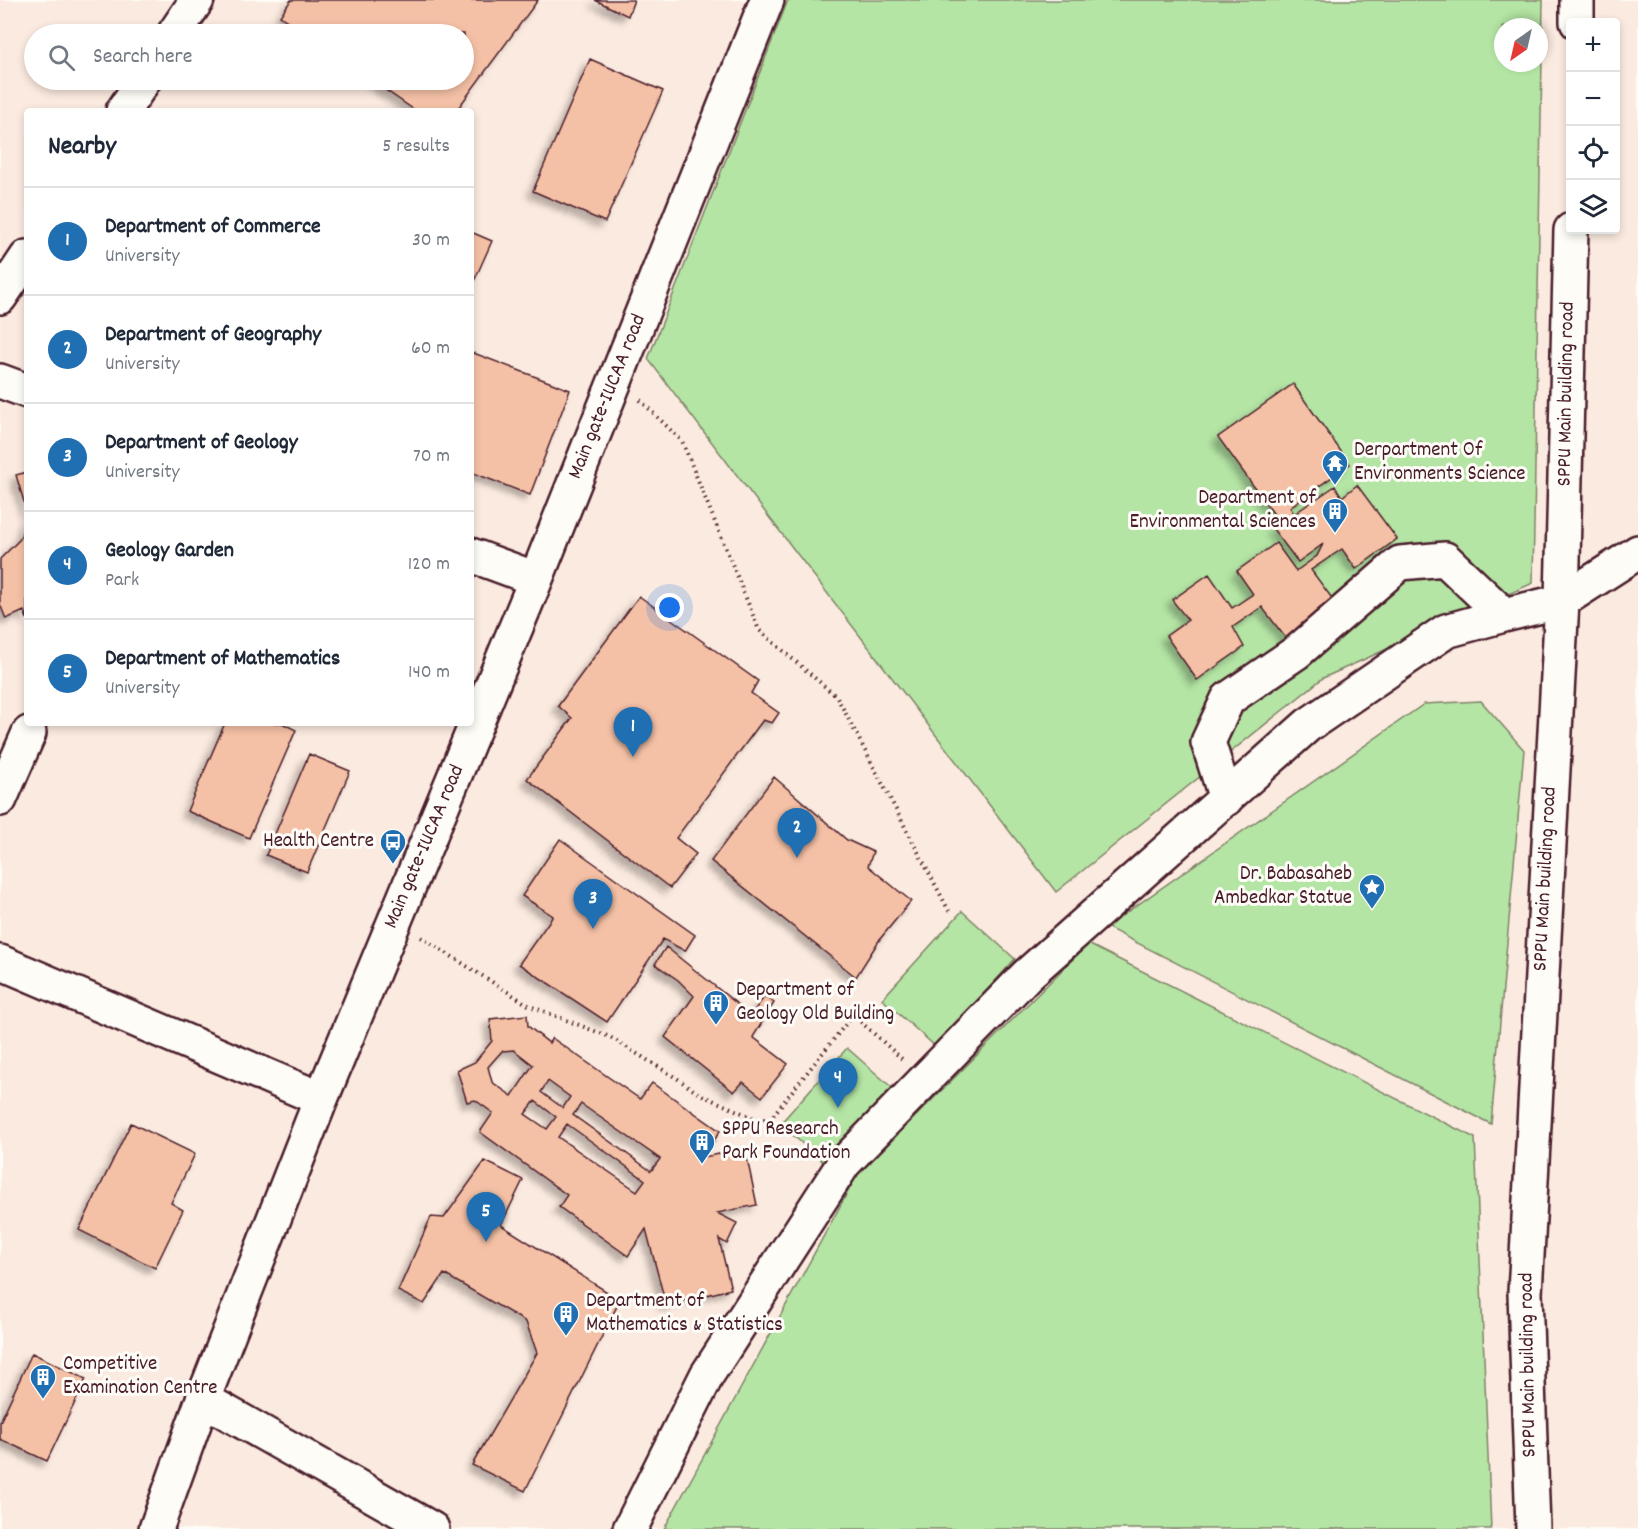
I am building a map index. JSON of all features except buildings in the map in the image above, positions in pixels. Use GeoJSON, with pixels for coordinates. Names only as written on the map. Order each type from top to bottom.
{"type":"FeatureCollection","features":[{"type":"Feature","properties":{"kind":"street"},"geometry":{"type":"LineString","coordinates":[[181,24],[197,0]]}},
{"type":"Feature","properties":{"kind":"street","name":"Main gate-IUCAA road"},"geometry":{"type":"LineString","coordinates":[[156,1529],[203,1399],[321,1099],[536,579],[767,0]]}},
{"type":"Feature","properties":{"kind":"street"},"geometry":{"type":"LineString","coordinates":[[1576,18],[1577,0]]}},
{"type":"Feature","properties":{"kind":"street"},"geometry":{"type":"LineString","coordinates":[[125,108],[137,90]]}},
{"type":"Feature","properties":{"kind":"street","name":"SPPU Main building road"},"geometry":{"type":"LineString","coordinates":[[1533,1529],[1525,1293],[1562,602],[1571,234]]}},
{"type":"Feature","properties":{"kind":"street"},"geometry":{"type":"LineString","coordinates":[[0,297],[24,261]]}},
{"type":"Feature","properties":{"kind":"street"},"geometry":{"type":"LineString","coordinates":[[0,381],[24,389]]}},
{"type":"Feature","properties":{"kind":"street"},"geometry":{"type":"LineString","coordinates":[[630,1529],[707,1375],[844,1163],[1027,975],[1308,725],[1446,632],[1504,615],[1562,602],[1638,552]]}},
{"type":"Feature","properties":{"kind":"street"},"geometry":{"type":"LineString","coordinates":[[474,556],[536,579]]}},
{"type":"Feature","properties":{"kind":"street"},"geometry":{"type":"LineString","coordinates":[[1226,799],[1208,742],[1228,699],[1297,652],[1400,563],[1445,559],[1504,615]]}},
{"type":"Feature","properties":{"kind":"street"},"geometry":{"type":"LineString","coordinates":[[0,799],[29,733]]}},
{"type":"Feature","properties":{"kind":"street"},"geometry":{"type":"LineString","coordinates":[[0,962],[321,1099]]}},
{"type":"Feature","properties":{"kind":"street"},"geometry":{"type":"LineString","coordinates":[[203,1399],[432,1529]]}},
{"type":"Feature","properties":{"kind":"path"},"geometry":{"type":"LineString","coordinates":[[616,376],[682,441],[759,630],[837,697],[949,911]]}},
{"type":"Feature","properties":{"kind":"path"},"geometry":{"type":"LineString","coordinates":[[395,921],[530,1006],[610,1037],[699,1094],[756,1119],[770,1119],[854,1015],[925,1080]]}},
{"type":"Feature","properties":{"kind":"shaded area"},"geometry":{"type":"Polygon","coordinates":[[[0,0],[1638,0],[1638,1529],[0,1529],[0,0]]]}},
{"type":"Feature","properties":{"kind":"green space"},"geometry":{"type":"Polygon","coordinates":[[[788,0],[1543,0],[1543,18],[1494,18],[1494,72],[1542,72],[1533,583],[1323,678],[1056,892],[648,359],[788,0]]]}},
{"type":"Feature","properties":{"kind":"green space"},"geometry":{"type":"Polygon","coordinates":[[[1481,701],[1524,750],[1491,1124],[1106,927],[1424,704],[1481,701]]]}},
{"type":"Feature","properties":{"kind":"green space"},"geometry":{"type":"Polygon","coordinates":[[[962,911],[1015,959],[936,1047],[882,999],[962,911]]]}},
{"type":"Feature","properties":{"kind":"green space"},"geometry":{"type":"Polygon","coordinates":[[[1088,944],[1475,1138],[1491,1529],[664,1529],[857,1175],[1088,944]]]}},
{"type":"Feature","properties":{"kind":"green space"},"geometry":{"type":"Polygon","coordinates":[[[847,1048],[896,1091],[829,1167],[780,1124],[847,1048]]]}},
{"type":"Feature","properties":{"kind":"place","name":"Derpartment Of Environments Science"},"geometry":{"type":"Point","coordinates":[1335,486]}},
{"type":"Feature","properties":{"kind":"place","name":"Department of Environmental Sciences"},"geometry":{"type":"Point","coordinates":[1335,534]}},
{"type":"Feature","properties":{"kind":"place","name":"Department of Commerce"},"geometry":{"type":"Point","coordinates":[633,757]}},
{"type":"Feature","properties":{"kind":"place","name":"Department of Geography"},"geometry":{"type":"Point","coordinates":[797,858]}},
{"type":"Feature","properties":{"kind":"place","name":"Health Centre"},"geometry":{"type":"Point","coordinates":[393,865]}},
{"type":"Feature","properties":{"kind":"place","name":"Dr. Babasaheb Ambedkar Statue"},"geometry":{"type":"Point","coordinates":[1372,910]}},
{"type":"Feature","properties":{"kind":"place","name":"Department of Geology"},"geometry":{"type":"Point","coordinates":[593,929]}},
{"type":"Feature","properties":{"kind":"place","name":"Department of Geology Old Building"},"geometry":{"type":"Point","coordinates":[716,1026]}},
{"type":"Feature","properties":{"kind":"place","name":"Geology Garden"},"geometry":{"type":"Point","coordinates":[838,1108]}},
{"type":"Feature","properties":{"kind":"place","name":"SPPU Research Park Foundation"},"geometry":{"type":"Point","coordinates":[702,1165]}},
{"type":"Feature","properties":{"kind":"place","name":"Department of Mathematics"},"geometry":{"type":"Point","coordinates":[486,1242]}},
{"type":"Feature","properties":{"kind":"place","name":"Department of Mathematics & Statistics"},"geometry":{"type":"Point","coordinates":[566,1337]}},
{"type":"Feature","properties":{"kind":"place","name":"Competitive Examination Centre"},"geometry":{"type":"Point","coordinates":[43,1400]}}]}
